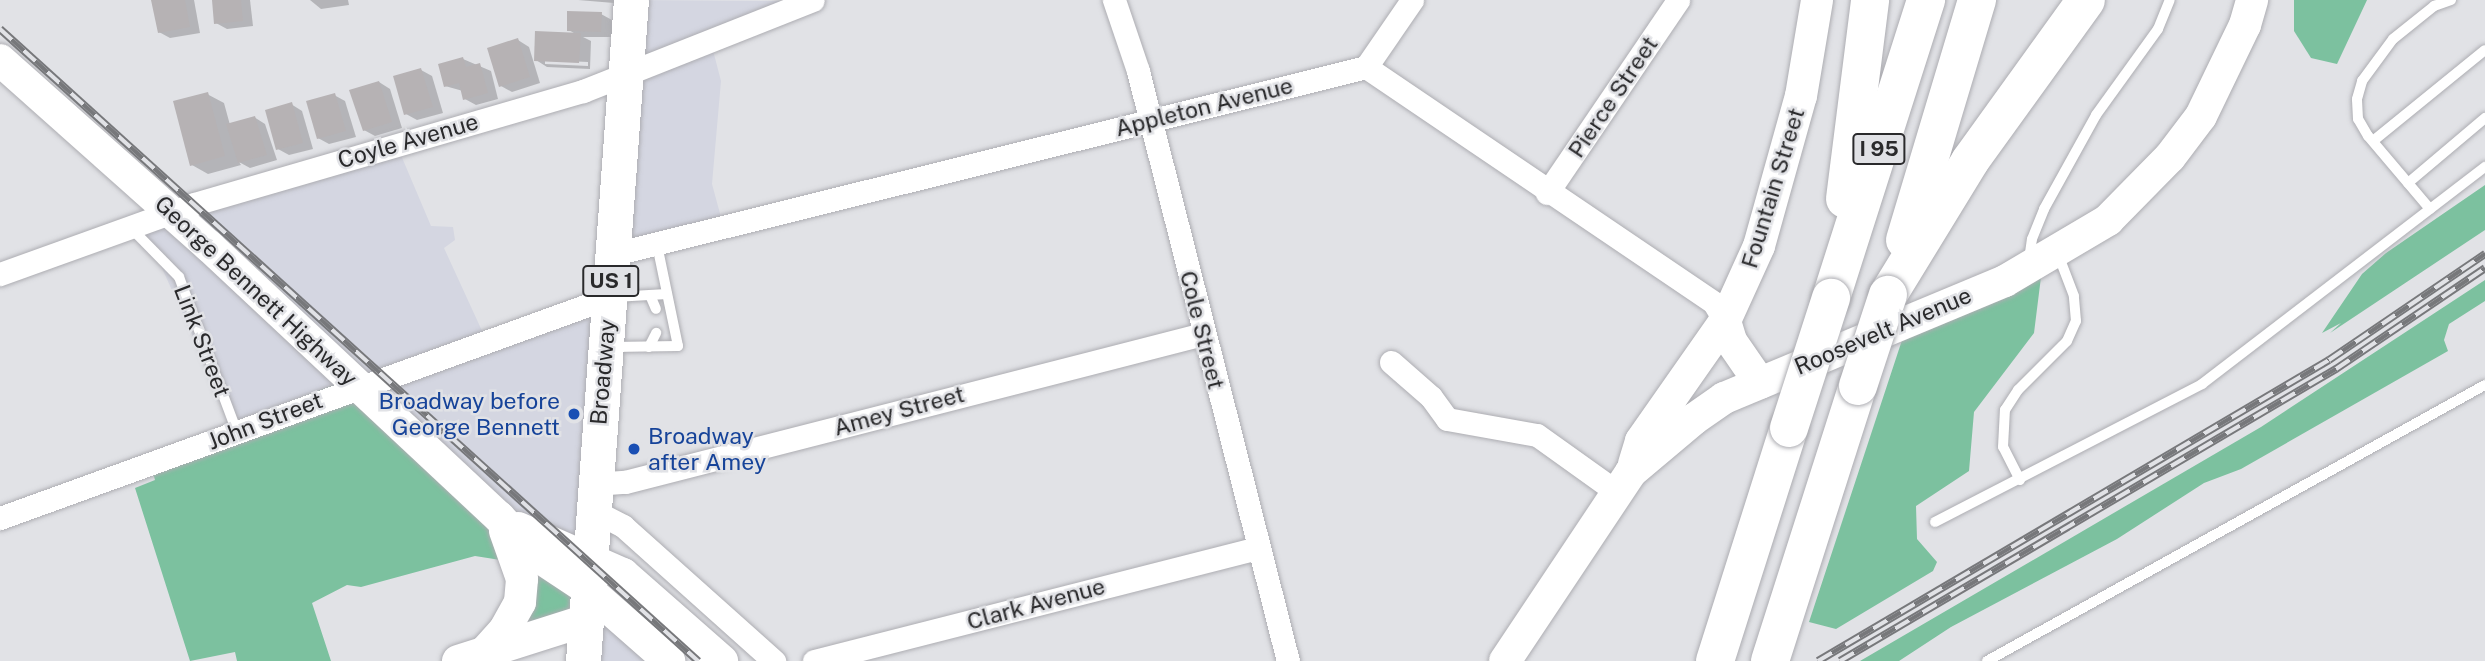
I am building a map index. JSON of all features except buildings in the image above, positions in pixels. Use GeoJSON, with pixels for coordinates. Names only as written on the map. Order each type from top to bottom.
{"type":"FeatureCollection","features":[{"type":"Feature","properties":{"kind":"highway"},"geometry":{"type":"LineString","coordinates":[[1831,298],[1870,0]]}},
{"type":"Feature","properties":{"kind":"highway","name":"I 95"},"geometry":{"type":"LineString","coordinates":[[1718,649],[1926,0]]}},
{"type":"Feature","properties":{"kind":"highway","name":"I 95"},"geometry":{"type":"LineString","coordinates":[[1770,661],[1888,295],[1977,0]]}},
{"type":"Feature","properties":{"kind":"highway"},"geometry":{"type":"LineString","coordinates":[[1888,295],[1981,143],[2086,0]]}},
{"type":"Feature","properties":{"kind":"main road","name":"Broadway"},"geometry":{"type":"LineString","coordinates":[[583,661],[631,0]]}},
{"type":"Feature","properties":{"kind":"street","name":"Coyle Avenue"},"geometry":{"type":"LineString","coordinates":[[0,274],[129,225],[583,91],[626,71],[813,0]]}},
{"type":"Feature","properties":{"kind":"street","name":"Cole Street"},"geometry":{"type":"LineString","coordinates":[[1114,0],[1150,120],[1288,661]]}},
{"type":"Feature","properties":{"kind":"street"},"geometry":{"type":"LineString","coordinates":[[1412,0],[1366,67],[1547,193],[1714,303],[1725,321],[1731,341],[1760,383]]}},
{"type":"Feature","properties":{"kind":"street","name":"Pierce Street"},"geometry":{"type":"LineString","coordinates":[[1547,193],[1678,0]]}},
{"type":"Feature","properties":{"kind":"street","name":"Fountain Street"},"geometry":{"type":"LineString","coordinates":[[1625,482],[1641,441],[1725,321],[1770,214],[1801,96],[1817,0]]}},
{"type":"Feature","properties":{"kind":"street","name":"Roosevelt Avenue"},"geometry":{"type":"LineString","coordinates":[[1505,661],[1625,482],[1694,419],[1760,383],[2028,269],[2058,254],[2108,220],[2170,157],[2201,117],[2245,25],[2252,0]]}},
{"type":"Feature","properties":{"kind":"street","name":"George Bennett Highway"},"geometry":{"type":"LineString","coordinates":[[0,60],[171,212],[504,521],[538,534],[586,591],[669,661]]}},
{"type":"Feature","properties":{"kind":"street","name":"Appleton Avenue"},"geometry":{"type":"LineString","coordinates":[[614,254],[1366,67]]}},
{"type":"Feature","properties":{"kind":"street","name":"John Street"},"geometry":{"type":"LineString","coordinates":[[0,518],[359,385],[610,297]]}},
{"type":"Feature","properties":{"kind":"street","name":"Amey Street"},"geometry":{"type":"LineString","coordinates":[[593,497],[625,482],[1203,334]]}},
{"type":"Feature","properties":{"kind":"street"},"geometry":{"type":"LineString","coordinates":[[1391,362],[1431,397],[1447,419],[1537,435],[1625,482]]}},
{"type":"Feature","properties":{"kind":"street"},"geometry":{"type":"LineString","coordinates":[[593,497],[775,661]]}},
{"type":"Feature","properties":{"kind":"street"},"geometry":{"type":"LineString","coordinates":[[470,657],[504,631],[520,601],[522,579],[504,521]]}},
{"type":"Feature","properties":{"kind":"street","name":"Clark Avenue"},"geometry":{"type":"LineString","coordinates":[[814,661],[1258,548]]}},
{"type":"Feature","properties":{"kind":"street","name":"George Bennett Highway"},"geometry":{"type":"LineString","coordinates":[[586,591],[623,574],[722,661]]}},
{"type":"Feature","properties":{"kind":"street"},"geometry":{"type":"LineString","coordinates":[[470,657],[586,591]]}},
{"type":"Feature","properties":{"kind":"lane"},"geometry":{"type":"LineString","coordinates":[[2028,269],[2032,239],[2044,209],[2096,115],[2158,29],[2169,0]]}},
{"type":"Feature","properties":{"kind":"lane"},"geometry":{"type":"LineString","coordinates":[[2430,209],[2357,119],[2362,81],[2393,39],[2434,6],[2451,0]]}},
{"type":"Feature","properties":{"kind":"lane"},"geometry":{"type":"LineString","coordinates":[[2373,141],[2485,50]]}},
{"type":"Feature","properties":{"kind":"lane"},"geometry":{"type":"LineString","coordinates":[[2408,183],[2485,118]]}},
{"type":"Feature","properties":{"kind":"lane"},"geometry":{"type":"LineString","coordinates":[[1935,522],[2202,384],[2485,167]]}},
{"type":"Feature","properties":{"kind":"lane","name":"Link Street"},"geometry":{"type":"LineString","coordinates":[[129,225],[179,277],[237,432]]}},
{"type":"Feature","properties":{"kind":"lane"},"geometry":{"type":"LineString","coordinates":[[606,348],[650,338],[678,346],[657,245]]}},
{"type":"Feature","properties":{"kind":"lane"},"geometry":{"type":"LineString","coordinates":[[2020,480],[2003,447],[2005,410],[2018,390],[2067,341],[2076,321],[2074,296],[2058,254]]}},
{"type":"Feature","properties":{"kind":"lane"},"geometry":{"type":"LineString","coordinates":[[610,297],[650,304],[667,294]]}},
{"type":"Feature","properties":{"kind":"lane"},"geometry":{"type":"LineString","coordinates":[[1987,661],[2485,385]]}},
{"type":"Feature","properties":{"kind":"shaded area"},"geometry":{"type":"Polygon","coordinates":[[[629,0],[781,1],[709,35],[721,81],[712,184],[722,221],[618,250],[629,0]]]}},
{"type":"Feature","properties":{"kind":"shaded area"},"geometry":{"type":"Polygon","coordinates":[[[395,141],[431,226],[453,227],[455,240],[444,248],[483,333],[603,290],[588,566],[336,384],[232,422],[156,255],[128,221],[395,141]]]}},
{"type":"Feature","properties":{"kind":"shaded area"},"geometry":{"type":"Polygon","coordinates":[[[584,613],[674,661],[581,661],[584,613]]]}},
{"type":"Feature","properties":{"kind":"green space"},"geometry":{"type":"Polygon","coordinates":[[[2294,0],[2367,0],[2337,64],[2311,58],[2294,31],[2294,0]]]}},
{"type":"Feature","properties":{"kind":"green space"},"geometry":{"type":"Polygon","coordinates":[[[2485,185],[2485,230],[2330,333],[2341,323],[2322,333],[2362,274],[2386,253],[2485,185]]]}},
{"type":"Feature","properties":{"kind":"green space"},"geometry":{"type":"Polygon","coordinates":[[[2041,277],[2034,333],[1974,412],[1969,471],[1916,506],[1917,539],[1937,562],[1933,571],[1836,629],[1809,622],[1905,331],[2041,277]]]}},
{"type":"Feature","properties":{"kind":"green space"},"geometry":{"type":"Polygon","coordinates":[[[2485,280],[2485,301],[2449,324],[2444,340],[2448,351],[2241,469],[2204,483],[2117,539],[1951,627],[1899,661],[1860,661],[2261,427],[2485,280]]]}},
{"type":"Feature","properties":{"kind":"green space"},"geometry":{"type":"Polygon","coordinates":[[[336,384],[582,603],[500,642],[509,617],[514,562],[475,556],[361,587],[347,585],[312,603],[331,661],[237,661],[235,652],[190,661],[135,488],[155,480],[148,456],[336,384]]]}},
{"type":"Feature","properties":{"kind":"railway"},"geometry":{"type":"LineString","coordinates":[[0,29],[698,661]]}},
{"type":"Feature","properties":{"kind":"railway"},"geometry":{"type":"LineString","coordinates":[[1818,661],[2329,360],[2485,254]]}},
{"type":"Feature","properties":{"kind":"railway"},"geometry":{"type":"LineString","coordinates":[[1840,661],[2336,369],[2485,268]]}},
{"type":"Feature","properties":{"kind":"place","name":"Broadway before George Bennett"},"geometry":{"type":"Point","coordinates":[574,414]}},
{"type":"Feature","properties":{"kind":"place","name":"Broadway after Amey"},"geometry":{"type":"Point","coordinates":[634,449]}}]}
